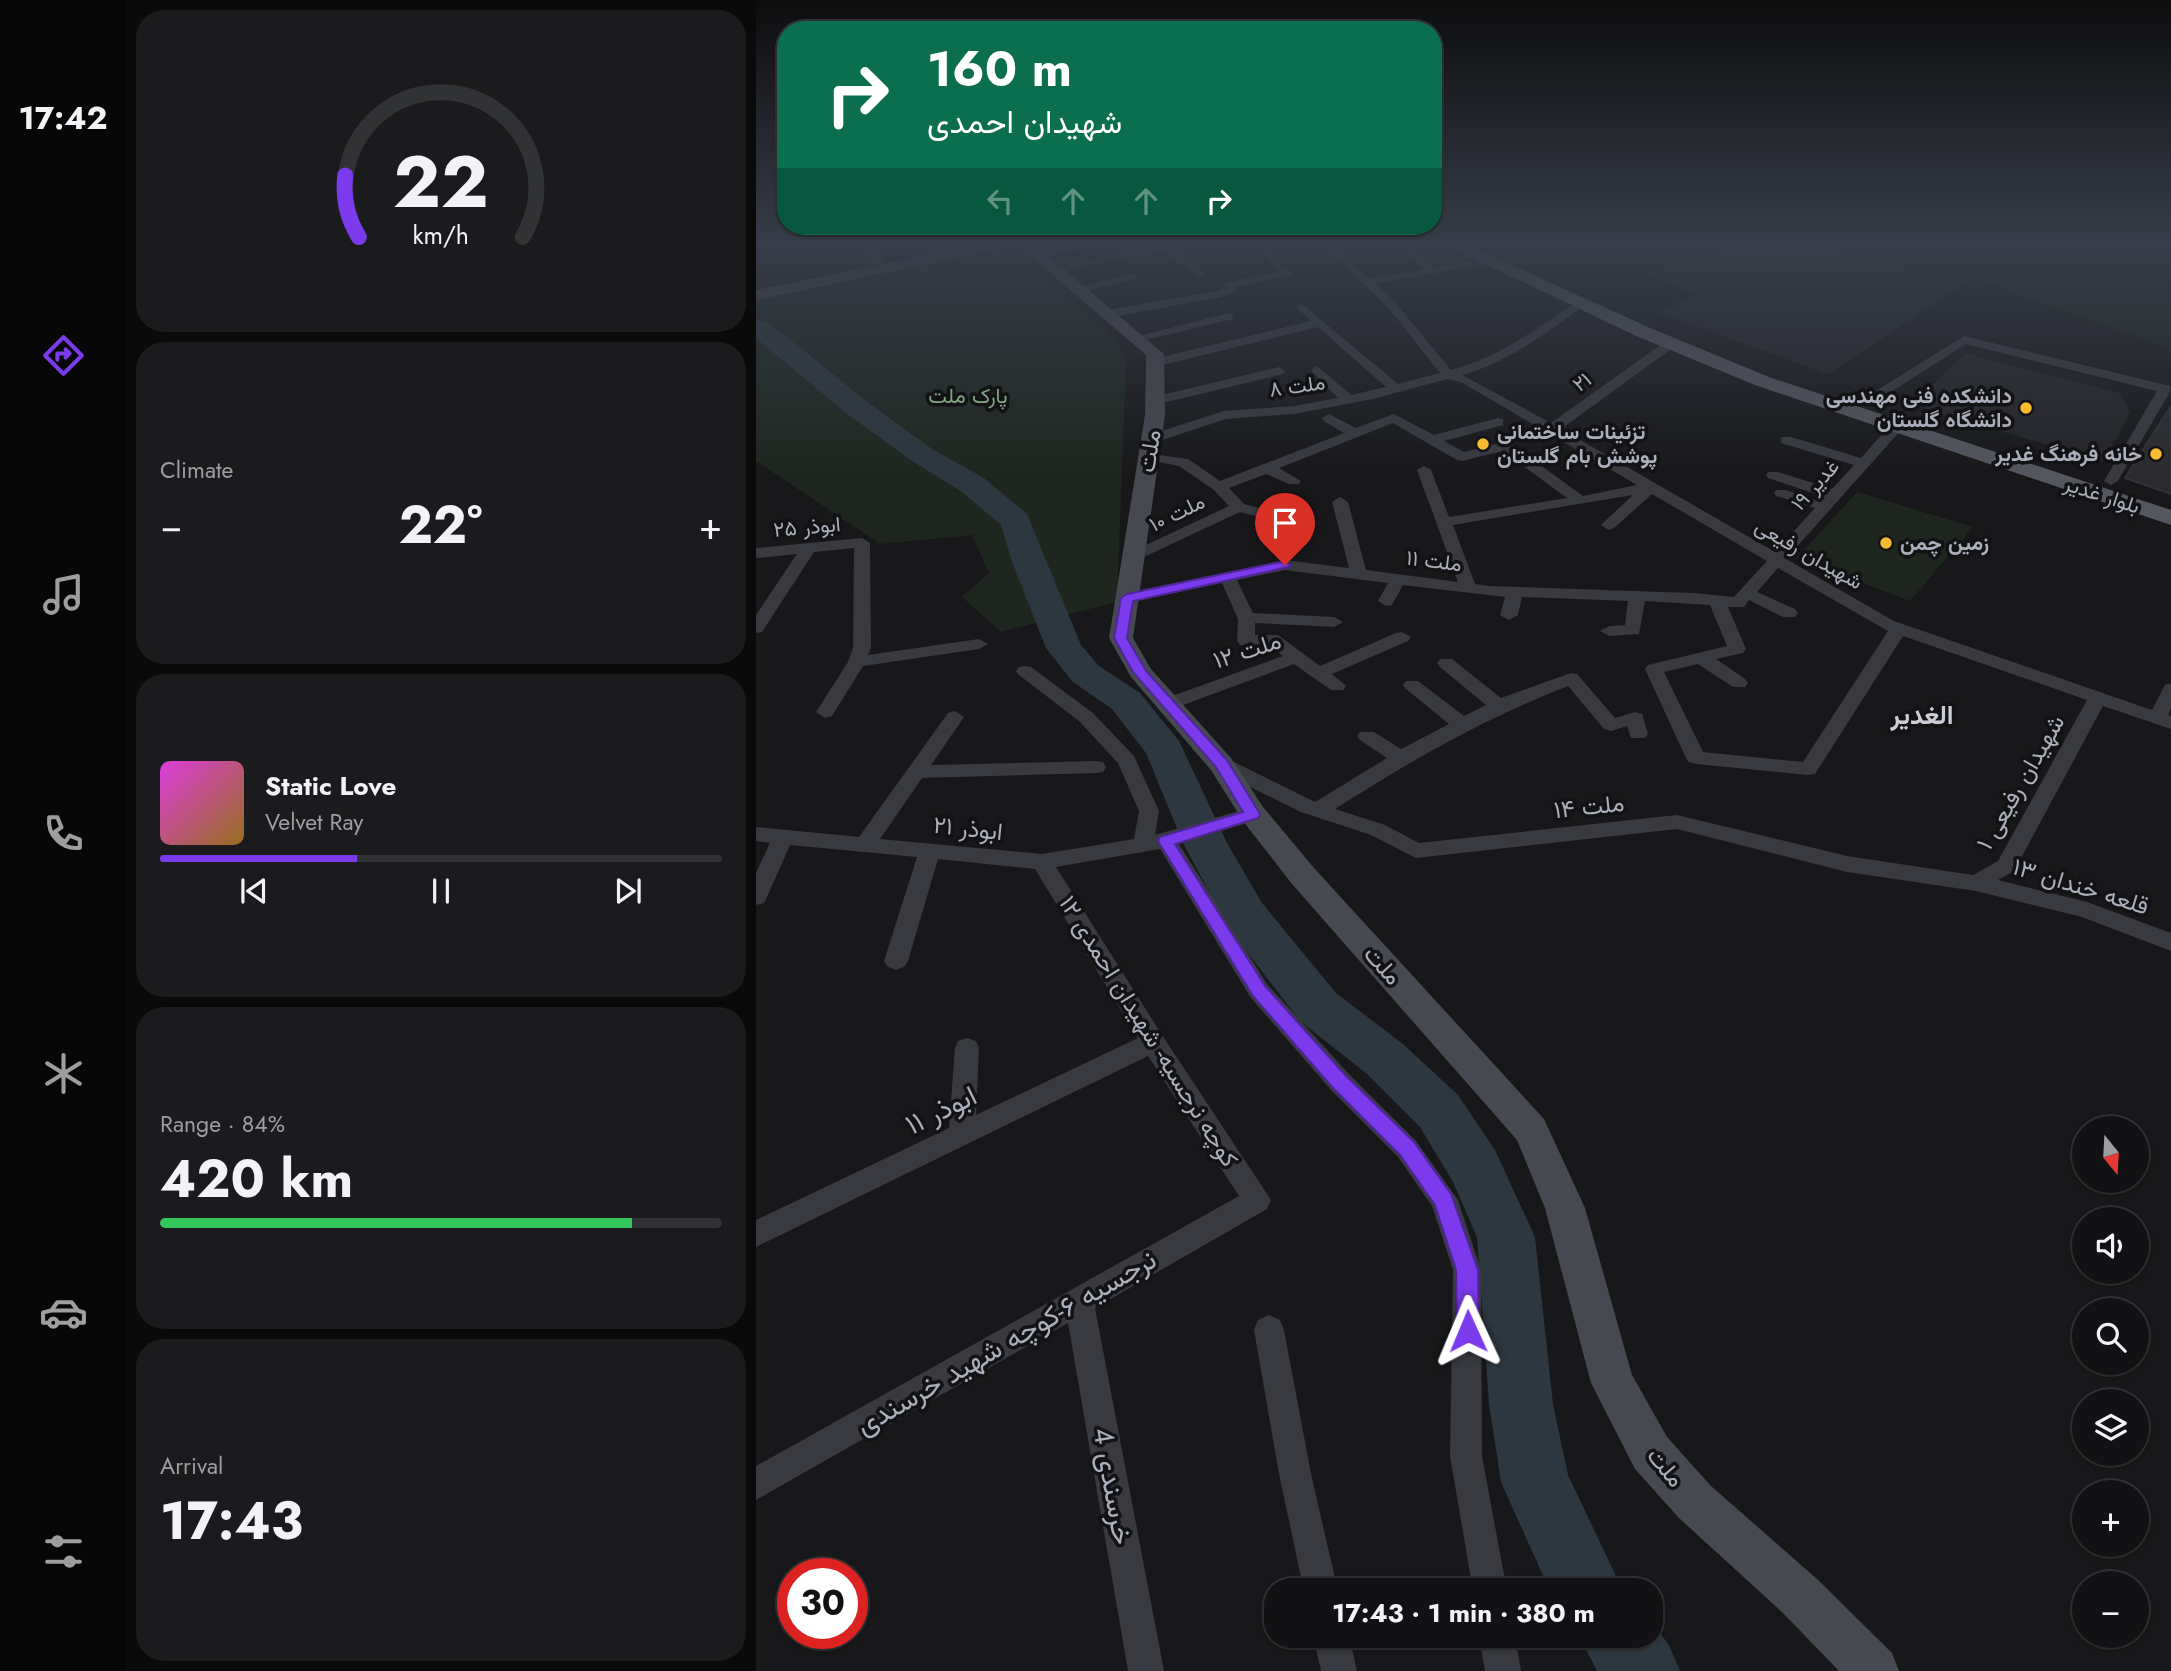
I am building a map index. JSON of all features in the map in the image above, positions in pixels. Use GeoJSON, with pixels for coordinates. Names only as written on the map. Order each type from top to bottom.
{"type":"FeatureCollection","features":[{"type":"Feature","properties":{"kind":"main road"},"geometry":{"type":"LineString","coordinates":[[1114,320],[1146,350]]}},
{"type":"Feature","properties":{"kind":"main road","name":"بلوار غدیر"},"geometry":{"type":"LineString","coordinates":[[1618,320],[1762,381],[2171,518]]}},
{"type":"Feature","properties":{"kind":"main road","name":"بلوار غدیر"},"geometry":{"type":"LineString","coordinates":[[1655,320],[1768,368],[2171,502]]}},
{"type":"Feature","properties":{"kind":"main road","name":"ملت"},"geometry":{"type":"LineString","coordinates":[[1146,350],[1154,401],[1150,447],[1121,638],[1140,672],[1222,764],[1252,814],[1303,876],[1531,1130],[1565,1208],[1613,1383],[1651,1453],[1695,1502],[1800,1596],[1874,1671]]}},
{"type":"Feature","properties":{"kind":"street"},"geometry":{"type":"LineString","coordinates":[[1146,350],[1222,320]]}},
{"type":"Feature","properties":{"kind":"street"},"geometry":{"type":"LineString","coordinates":[[1317,320],[1396,389]]}},
{"type":"Feature","properties":{"kind":"street"},"geometry":{"type":"LineString","coordinates":[[1404,320],[1448,375]]}},
{"type":"Feature","properties":{"kind":"street","name":"۸ ملت"},"geometry":{"type":"LineString","coordinates":[[1150,447],[1224,415],[1294,410],[1348,400],[1479,366],[1523,344],[1557,320]]}},
{"type":"Feature","properties":{"kind":"street"},"geometry":{"type":"LineString","coordinates":[[1146,350],[1320,323]]}},
{"type":"Feature","properties":{"kind":"street"},"geometry":{"type":"LineString","coordinates":[[1867,401],[1964,340],[2165,389],[2111,481]]}},
{"type":"Feature","properties":{"kind":"street","name":"۲۱"},"geometry":{"type":"LineString","coordinates":[[1552,429],[1670,344]]}},
{"type":"Feature","properties":{"kind":"street"},"geometry":{"type":"LineString","coordinates":[[1317,370],[1348,400]]}},
{"type":"Feature","properties":{"kind":"street"},"geometry":{"type":"LineString","coordinates":[[1154,401],[1279,371]]}},
{"type":"Feature","properties":{"kind":"street","name":"شهیدان رفیعی"},"geometry":{"type":"LineString","coordinates":[[1448,375],[1465,379],[1899,628],[2164,721]]}},
{"type":"Feature","properties":{"kind":"street"},"geometry":{"type":"LineString","coordinates":[[1329,418],[1354,433]]}},
{"type":"Feature","properties":{"kind":"street"},"geometry":{"type":"LineString","coordinates":[[1219,487],[1394,418],[1462,457],[1505,446],[1580,501]]}},
{"type":"Feature","properties":{"kind":"street"},"geometry":{"type":"LineString","coordinates":[[1431,440],[1498,422]]}},
{"type":"Feature","properties":{"kind":"street","name":"۱۹ غدیر"},"geometry":{"type":"LineString","coordinates":[[1743,598],[1896,427]]}},
{"type":"Feature","properties":{"kind":"street"},"geometry":{"type":"LineString","coordinates":[[1373,440],[1413,429]]}},
{"type":"Feature","properties":{"kind":"street"},"geometry":{"type":"LineString","coordinates":[[1786,440],[1863,463]]}},
{"type":"Feature","properties":{"kind":"street"},"geometry":{"type":"LineString","coordinates":[[1150,447],[1183,462],[1219,487],[1239,507],[1276,517]]}},
{"type":"Feature","properties":{"kind":"street"},"geometry":{"type":"LineString","coordinates":[[1266,468],[1294,481]]}},
{"type":"Feature","properties":{"kind":"street"},"geometry":{"type":"LineString","coordinates":[[1424,470],[1469,589]]}},
{"type":"Feature","properties":{"kind":"street"},"geometry":{"type":"LineString","coordinates":[[1773,475],[1829,500]]}},
{"type":"Feature","properties":{"kind":"street"},"geometry":{"type":"LineString","coordinates":[[1444,523],[1652,487]]}},
{"type":"Feature","properties":{"kind":"street"},"geometry":{"type":"LineString","coordinates":[[1609,525],[1652,487]]}},
{"type":"Feature","properties":{"kind":"street"},"geometry":{"type":"LineString","coordinates":[[1781,493],[1829,500]]}},
{"type":"Feature","properties":{"kind":"street"},"geometry":{"type":"LineString","coordinates":[[1340,502],[1359,575]]}},
{"type":"Feature","properties":{"kind":"street","name":"ملت ۱۰"},"geometry":{"type":"LineString","coordinates":[[1133,557],[1239,507]]}},
{"type":"Feature","properties":{"kind":"street","name":"ابوذر ۲۵"},"geometry":{"type":"LineString","coordinates":[[756,553],[862,543],[862,648],[857,662]]}},
{"type":"Feature","properties":{"kind":"street"},"geometry":{"type":"LineString","coordinates":[[760,621],[809,548]]}},
{"type":"Feature","properties":{"kind":"street","name":"۱۱ ملت"},"geometry":{"type":"LineString","coordinates":[[1127,598],[1285,565],[1469,589],[1717,601],[1743,598]]}},
{"type":"Feature","properties":{"kind":"street"},"geometry":{"type":"LineString","coordinates":[[1228,577],[1247,619],[1246,640],[1272,639],[1296,657]]}},
{"type":"Feature","properties":{"kind":"street"},"geometry":{"type":"LineString","coordinates":[[1386,601],[1398,579]]}},
{"type":"Feature","properties":{"kind":"street"},"geometry":{"type":"LineString","coordinates":[[1509,615],[1515,592]]}},
{"type":"Feature","properties":{"kind":"street"},"geometry":{"type":"LineString","coordinates":[[1609,631],[1633,630],[1637,596]]}},
{"type":"Feature","properties":{"kind":"street"},"geometry":{"type":"LineString","coordinates":[[1743,598],[1789,613]]}},
{"type":"Feature","properties":{"kind":"street"},"geometry":{"type":"LineString","coordinates":[[1717,601],[1737,649],[1654,669],[1696,758],[1808,769],[1899,628]]}},
{"type":"Feature","properties":{"kind":"street"},"geometry":{"type":"LineString","coordinates":[[1247,619],[1265,617],[1334,622]]}},
{"type":"Feature","properties":{"kind":"street"},"geometry":{"type":"LineString","coordinates":[[1318,673],[1402,637]]}},
{"type":"Feature","properties":{"kind":"street"},"geometry":{"type":"LineString","coordinates":[[825,712],[857,662],[979,644]]}},
{"type":"Feature","properties":{"kind":"street","name":"۱۲ ملت"},"geometry":{"type":"LineString","coordinates":[[1168,704],[1296,657],[1337,686]]}},
{"type":"Feature","properties":{"kind":"street"},"geometry":{"type":"LineString","coordinates":[[1702,658],[1739,683]]}},
{"type":"Feature","properties":{"kind":"street"},"geometry":{"type":"LineString","coordinates":[[1446,663],[1499,706]]}},
{"type":"Feature","properties":{"kind":"street"},"geometry":{"type":"LineString","coordinates":[[1026,671],[1086,717],[1112,742],[1127,761],[1161,841],[1259,991],[1340,1082],[1407,1149],[1444,1200],[1467,1270],[1466,1456],[1488,1578]]}},
{"type":"Feature","properties":{"kind":"street"},"geometry":{"type":"LineString","coordinates":[[1318,810],[1401,758],[1499,706],[1571,678],[1611,725],[1635,718],[1638,734]]}},
{"type":"Feature","properties":{"kind":"street"},"geometry":{"type":"LineString","coordinates":[[1412,685],[1463,725]]}},
{"type":"Feature","properties":{"kind":"street"},"geometry":{"type":"LineString","coordinates":[[2164,721],[2171,689]]}},
{"type":"Feature","properties":{"kind":"street","name":"۱ شهیدان رفیعی"},"geometry":{"type":"LineString","coordinates":[[1976,883],[2006,866],[2098,698]]}},
{"type":"Feature","properties":{"kind":"street"},"geometry":{"type":"LineString","coordinates":[[866,844],[955,717]]}},
{"type":"Feature","properties":{"kind":"street"},"geometry":{"type":"LineString","coordinates":[[1367,736],[1401,758]]}},
{"type":"Feature","properties":{"kind":"street","name":"۱۴ ملت"},"geometry":{"type":"LineString","coordinates":[[1222,764],[1318,810],[1378,830],[1416,851],[1677,822],[1847,864],[1976,883]]}},
{"type":"Feature","properties":{"kind":"street"},"geometry":{"type":"LineString","coordinates":[[917,772],[1096,767]]}},
{"type":"Feature","properties":{"kind":"street","name":"۲۱ ابوذر"},"geometry":{"type":"LineString","coordinates":[[756,834],[1042,862],[1161,841],[1252,814]]}},
{"type":"Feature","properties":{"kind":"street"},"geometry":{"type":"LineString","coordinates":[[756,897],[783,836]]}},
{"type":"Feature","properties":{"kind":"street"},"geometry":{"type":"LineString","coordinates":[[896,961],[930,850]]}},
{"type":"Feature","properties":{"kind":"street","name":"کوچه نرجسیه- شهیدان احمدی ۱۲"},"geometry":{"type":"LineString","coordinates":[[1042,862],[1153,1042],[1257,1200]]}},
{"type":"Feature","properties":{"kind":"street","name":"۱۳ قلعه خندان"},"geometry":{"type":"LineString","coordinates":[[1976,883],[2087,910],[2171,942]]}},
{"type":"Feature","properties":{"kind":"street","name":"ابوذر ۱۱"},"geometry":{"type":"LineString","coordinates":[[756,1234],[1153,1042]]}},
{"type":"Feature","properties":{"kind":"street"},"geometry":{"type":"LineString","coordinates":[[962,1135],[967,1048]]}},
{"type":"Feature","properties":{"kind":"street","name":"نرجسیه ۶-کوچه شهید خرسندی"},"geometry":{"type":"LineString","coordinates":[[756,1484],[1257,1200]]}},
{"type":"Feature","properties":{"kind":"street","name":"خرسندی 4"},"geometry":{"type":"LineString","coordinates":[[1079,1301],[1146,1671]]}},
{"type":"Feature","properties":{"kind":"street"},"geometry":{"type":"LineString","coordinates":[[1269,1330],[1294,1474],[1318,1578]]}},
{"type":"Feature","properties":{"kind":"street"},"geometry":{"type":"LineString","coordinates":[[1334,1648],[1339,1671]]}},
{"type":"Feature","properties":{"kind":"street"},"geometry":{"type":"LineString","coordinates":[[1499,1648],[1503,1671]]}},
{"type":"Feature","properties":{"kind":"shaded area"},"geometry":{"type":"Polygon","coordinates":[[[1679,320],[1910,320],[1828,374],[1679,320]]]}},
{"type":"Feature","properties":{"kind":"shaded area","name":"دانشکده فنی مهندسی دانشگاه گلستان"},"geometry":{"type":"Polygon","coordinates":[[[1965,353],[2119,393],[2130,412],[2104,462],[1914,405],[1965,353]]]}},
{"type":"Feature","properties":{"kind":"green space","name":"پارک ملت"},"geometry":{"type":"Polygon","coordinates":[[[756,320],[1092,320],[1117,342],[1126,361],[1117,602],[1001,632],[962,597],[989,573],[972,535],[880,544],[756,461],[756,320]]]}},
{"type":"Feature","properties":{"kind":"green space"},"geometry":{"type":"Polygon","coordinates":[[[2090,320],[2171,320],[2171,349],[2090,320]]]}},
{"type":"Feature","properties":{"kind":"green space","name":"زمین چمن"},"geometry":{"type":"Polygon","coordinates":[[[1857,492],[1973,527],[1910,601],[1797,558],[1857,492]]]}},
{"type":"Feature","properties":{"kind":"building","name":"خانه فرهنگ غدیر"},"geometry":{"type":"Polygon","coordinates":[[[2171,406],[2171,494],[2125,478],[2171,406]]]}},
{"type":"Feature","properties":{"kind":"waterway"},"geometry":{"type":"LineString","coordinates":[[756,327],[782,345],[856,407],[922,455],[973,485],[1016,521],[1029,562],[1064,648],[1086,674],[1126,701],[1165,750],[1205,843],[1245,915],[1318,1007],[1385,1059],[1439,1111],[1475,1168],[1506,1237],[1521,1404],[1535,1482],[1581,1578]]}},
{"type":"Feature","properties":{"kind":"waterway"},"geometry":{"type":"LineString","coordinates":[[1625,1648],[1643,1671]]}},
{"type":"Feature","properties":{"kind":"place","name":"دانشکده فنی مهندسی دانشگاه گلستان"},"geometry":{"type":"Point","coordinates":[2026,408]}},
{"type":"Feature","properties":{"kind":"place","name":"تزئینات ساختمانی پوشش بام گلستان"},"geometry":{"type":"Point","coordinates":[1483,444]}},
{"type":"Feature","properties":{"kind":"place","name":"خانه فرهنگ غدیر"},"geometry":{"type":"Point","coordinates":[2156,454]}},
{"type":"Feature","properties":{"kind":"place","name":"زمین چمن"},"geometry":{"type":"Point","coordinates":[1886,543]}},
{"type":"Feature","properties":{"kind":"district","name":"الغدیر"},"geometry":{"type":"Point","coordinates":[1922,715]}},
{"type":"Feature","properties":{"kind":"route"},"geometry":{"type":"LineString","coordinates":[[1285,565],[1127,598],[1121,638],[1140,672],[1222,764],[1252,814],[1166,841],[1259,991],[1340,1082],[1407,1149],[1444,1200],[1467,1270],[1468,1331]]}}]}
